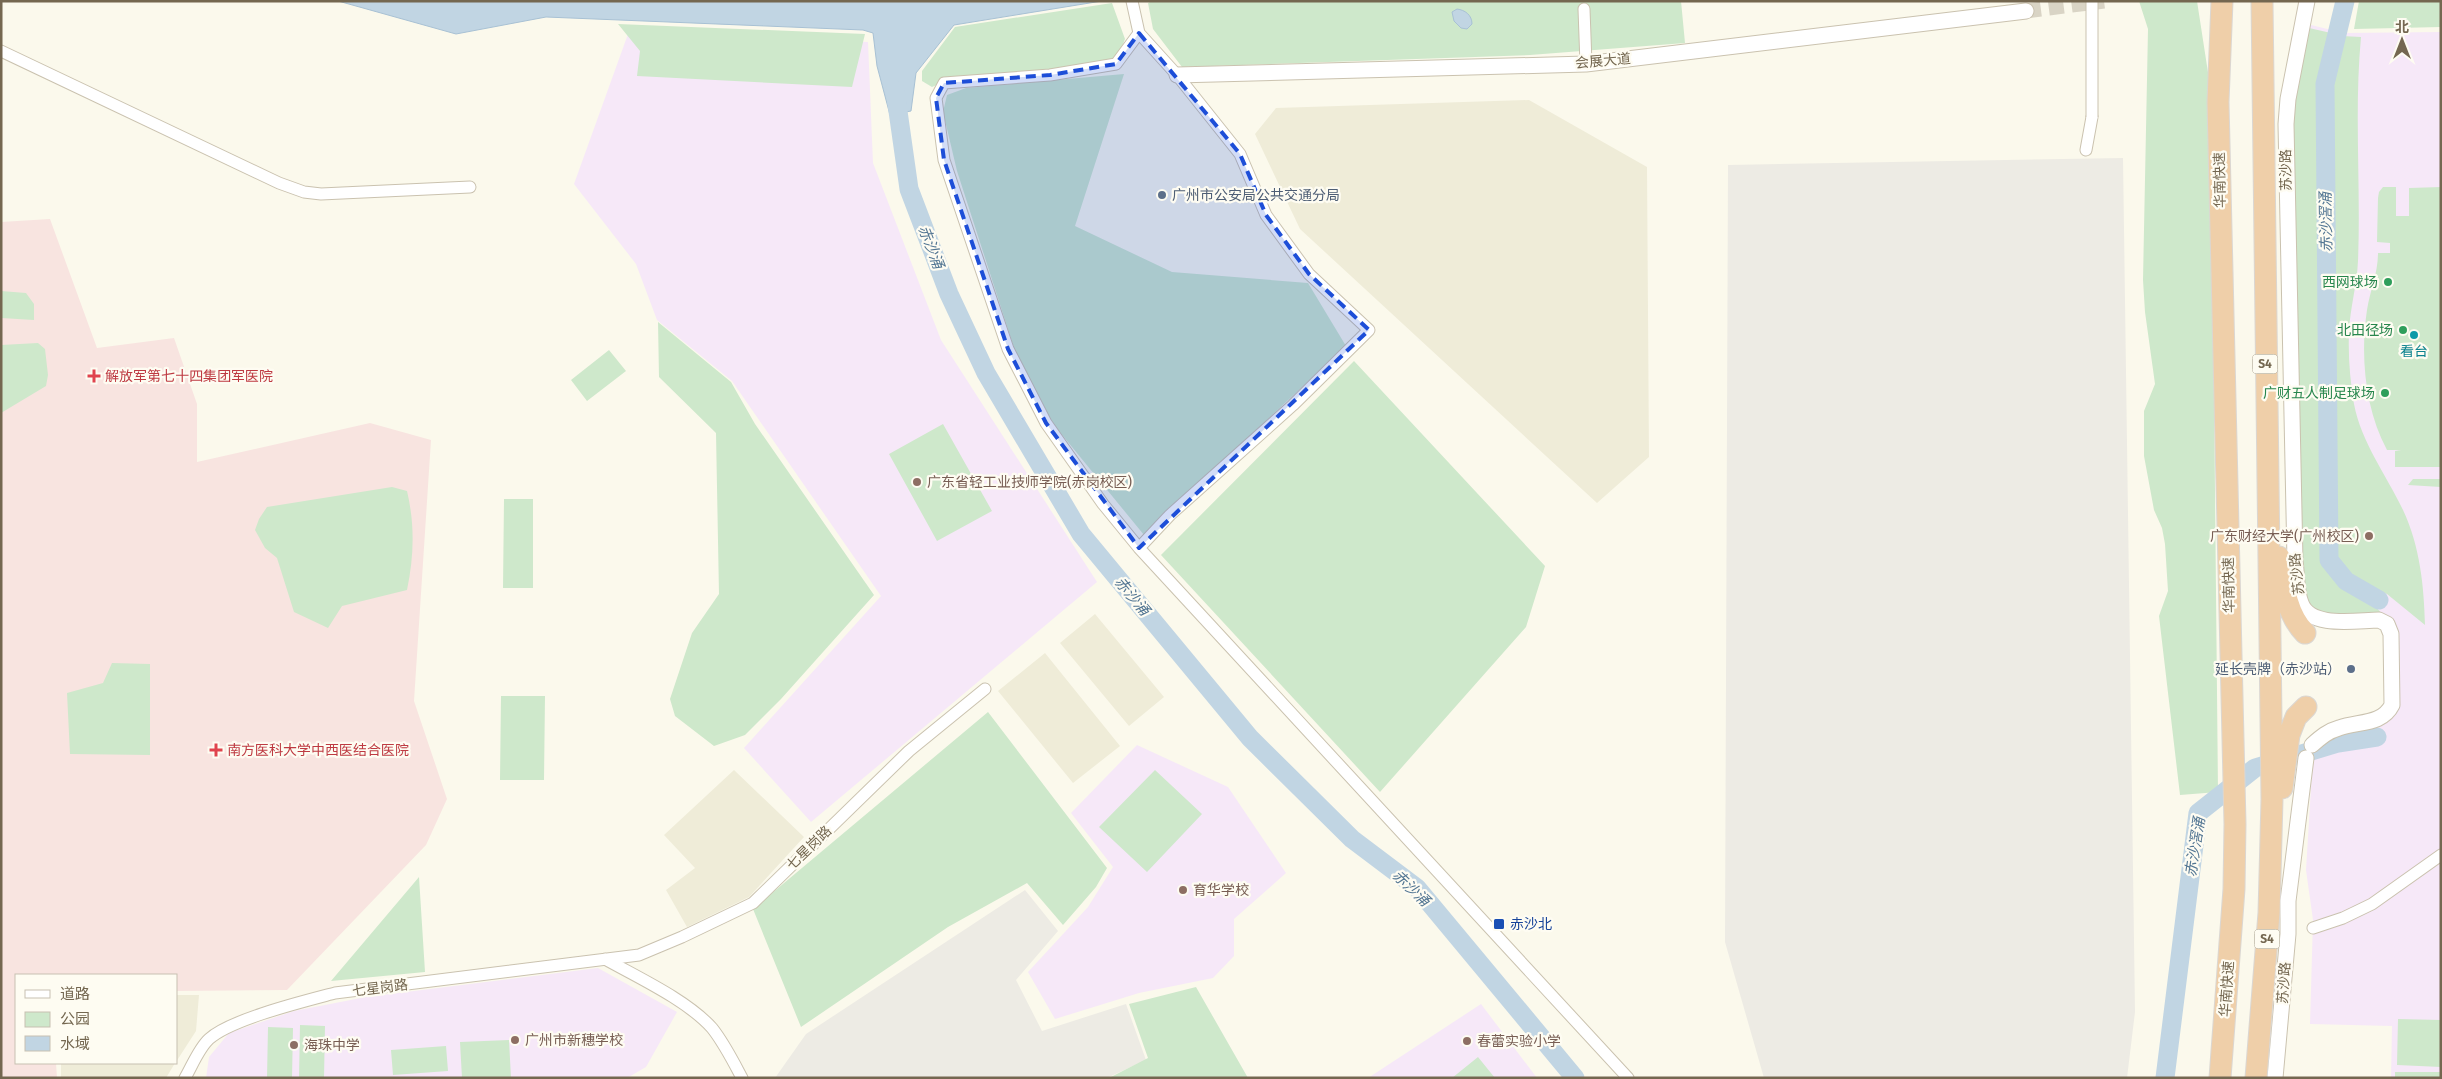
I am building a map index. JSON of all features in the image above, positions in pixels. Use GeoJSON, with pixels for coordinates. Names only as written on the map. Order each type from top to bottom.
{"type":"FeatureCollection","features":[{"type":"Feature","properties":{"kind":"highway","name":"华南快速"},"geometry":{"type":"LineString","coordinates":[[2220,1078],[2234,889],[2235,801],[2218,102],[2222,1]]}},
{"type":"Feature","properties":{"kind":"highway","name":"S4"},"geometry":{"type":"LineString","coordinates":[[2256,1078],[2276,798],[2270,726],[2262,1]]}},
{"type":"Feature","properties":{"kind":"highway"},"geometry":{"type":"LineString","coordinates":[[2267,483],[2283,586],[2295,622],[2305,633]]}},
{"type":"Feature","properties":{"kind":"highway"},"geometry":{"type":"LineString","coordinates":[[2276,798],[2289,735],[2301,712]]}},
{"type":"Feature","properties":{"kind":"street"},"geometry":{"type":"LineString","coordinates":[[1132,1],[1139,33],[1177,75],[1240,154],[1266,215],[1309,274],[1369,330],[1293,405],[1164,520],[1139,548]]}},
{"type":"Feature","properties":{"kind":"street"},"geometry":{"type":"LineString","coordinates":[[2086,150],[2092,117],[2092,1]]}},
{"type":"Feature","properties":{"kind":"street","name":"苏沙路"},"geometry":{"type":"LineString","coordinates":[[2275,1078],[2288,934],[2288,901],[2309,751],[2322,735],[2340,727],[2377,720],[2387,714],[2392,705],[2391,634],[2387,624],[2379,620],[2323,620],[2306,613],[2300,603],[2295,561],[2286,124],[2288,99],[2307,1]]}},
{"type":"Feature","properties":{"kind":"street"},"geometry":{"type":"LineString","coordinates":[[1584,9],[1586,64]]}},
{"type":"Feature","properties":{"kind":"street","name":"会展大道"},"geometry":{"type":"LineString","coordinates":[[1177,75],[1586,64],[2026,11]]}},
{"type":"Feature","properties":{"kind":"street"},"geometry":{"type":"LineString","coordinates":[[1139,33],[1116,64],[1050,75],[944,83],[936,98],[944,160],[1008,349],[1046,423],[1103,504],[1139,548],[1628,1078]]}},
{"type":"Feature","properties":{"kind":"street"},"geometry":{"type":"LineString","coordinates":[[1,51],[279,183],[304,192],[321,194],[470,187]]}},
{"type":"Feature","properties":{"kind":"street","name":"七星岗路"},"geometry":{"type":"LineString","coordinates":[[185,1078],[208,1040],[224,1028],[305,1000],[335,993],[639,955],[682,938],[752,903],[909,751],[985,689]]}},
{"type":"Feature","properties":{"kind":"street"},"geometry":{"type":"LineString","coordinates":[[2313,928],[2343,918],[2372,904],[2441,855]]}},
{"type":"Feature","properties":{"kind":"street"},"geometry":{"type":"LineString","coordinates":[[605,959],[676,1000],[711,1027],[728,1052],[742,1078]]}},
{"type":"Feature","properties":{"kind":"highlighted area"},"geometry":{"type":"Polygon","coordinates":[[[1139,33],[1240,154],[1266,215],[1309,274],[1369,330],[1139,548],[1046,423],[1008,349],[944,160],[936,98],[944,83],[1050,75],[1116,64],[1139,33]]]}},
{"type":"Feature","properties":{"kind":"shaded area","name":"广东财经大学(广州校区)"},"geometry":{"type":"Polygon","coordinates":[[[2307,24],[2344,33],[2441,32],[2441,1078],[2391,1078],[2392,1026],[2310,1024],[2313,920],[2306,870],[2313,755],[2317,747],[2330,737],[2390,717],[2396,635],[2297,561],[2307,24]]]}},
{"type":"Feature","properties":{"kind":"shaded area","name":"广东省轻工业技师学院(赤岗校区)"},"geometry":{"type":"Polygon","coordinates":[[[628,34],[868,42],[873,163],[941,340],[1097,582],[811,822],[744,748],[881,596],[732,381],[657,320],[636,264],[574,184],[628,34]]]}},
{"type":"Feature","properties":{"kind":"shaded area"},"geometry":{"type":"Polygon","coordinates":[[[1529,100],[1647,167],[1649,457],[1597,503],[1300,229],[1255,134],[1276,108],[1529,100]]]}},
{"type":"Feature","properties":{"kind":"shaded area"},"geometry":{"type":"Polygon","coordinates":[[[2123,158],[2135,1012],[2127,1078],[1764,1078],[1725,942],[1728,165],[2123,158]]]}},
{"type":"Feature","properties":{"kind":"shaded area","name":"南方医科大学中西医结合医院"},"geometry":{"type":"Polygon","coordinates":[[[50,219],[97,348],[174,338],[197,404],[197,462],[370,423],[431,440],[414,701],[447,799],[426,845],[287,990],[178,991],[178,974],[15,974],[15,1064],[56,1064],[57,1078],[1,1078],[1,222],[50,219]]]}},
{"type":"Feature","properties":{"kind":"shaded area"},"geometry":{"type":"Polygon","coordinates":[[[1095,614],[1164,697],[1129,726],[1060,643],[1095,614]]]}},
{"type":"Feature","properties":{"kind":"shaded area"},"geometry":{"type":"Polygon","coordinates":[[[1045,653],[1120,746],[1073,783],[998,691],[1045,653]]]}},
{"type":"Feature","properties":{"kind":"shaded area","name":"育华学校"},"geometry":{"type":"Polygon","coordinates":[[[1137,745],[1228,787],[1286,873],[1234,919],[1234,956],[1213,978],[1139,993],[1055,1019],[1028,972],[1088,907],[1113,867],[1071,813],[1137,745]]]}},
{"type":"Feature","properties":{"kind":"shaded area"},"geometry":{"type":"Polygon","coordinates":[[[734,770],[804,837],[749,897],[687,927],[666,890],[695,868],[664,835],[734,770]]]}},
{"type":"Feature","properties":{"kind":"shaded area"},"geometry":{"type":"Polygon","coordinates":[[[1025,890],[1058,931],[1016,980],[1042,1031],[1126,1004],[1146,1060],[1107,1078],[775,1078],[806,1034],[1025,890]]]}},
{"type":"Feature","properties":{"kind":"shaded area","name":"广州市新穗学校"},"geometry":{"type":"Polygon","coordinates":[[[598,968],[677,1012],[646,1067],[627,1078],[206,1078],[209,1057],[229,1033],[294,1011],[366,997],[598,968]]]}},
{"type":"Feature","properties":{"kind":"shaded area"},"geometry":{"type":"Polygon","coordinates":[[[178,995],[199,995],[196,1031],[178,1059],[178,995]]]}},
{"type":"Feature","properties":{"kind":"shaded area","name":"春蕾实验小学"},"geometry":{"type":"Polygon","coordinates":[[[1481,1004],[1537,1078],[1368,1078],[1481,1004]]]}},
{"type":"Feature","properties":{"kind":"shaded area"},"geometry":{"type":"Polygon","coordinates":[[[61,1064],[174,1064],[166,1078],[61,1078],[61,1064]]]}},
{"type":"Feature","properties":{"kind":"green space"},"geometry":{"type":"Polygon","coordinates":[[[1152,1],[1681,1],[1685,43],[1530,55],[1182,67],[1153,29],[1148,3],[1152,1]]]}},
{"type":"Feature","properties":{"kind":"green space"},"geometry":{"type":"Polygon","coordinates":[[[2139,1],[2197,1],[2211,92],[2218,792],[2180,795],[2159,616],[2168,591],[2165,544],[2162,528],[2154,510],[2144,456],[2144,411],[2155,384],[2145,312],[2143,280],[2148,29],[2139,1]]]}},
{"type":"Feature","properties":{"kind":"green space"},"geometry":{"type":"Polygon","coordinates":[[[2359,1],[2441,1],[2441,27],[2354,29],[2359,1]]]}},
{"type":"Feature","properties":{"kind":"green space"},"geometry":{"type":"Polygon","coordinates":[[[1112,3],[1125,39],[1116,62],[1051,73],[948,80],[932,87],[922,81],[922,71],[955,27],[1112,3]]]}},
{"type":"Feature","properties":{"kind":"green space"},"geometry":{"type":"Polygon","coordinates":[[[618,24],[865,34],[852,87],[637,76],[640,51],[618,24]]]}},
{"type":"Feature","properties":{"kind":"green space"},"geometry":{"type":"Polygon","coordinates":[[[2309,28],[2331,33],[2321,79],[2318,111],[2321,550],[2330,572],[2339,584],[2351,594],[2375,606],[2382,614],[2321,615],[2306,603],[2299,561],[2292,99],[2309,28]]]}},
{"type":"Feature","properties":{"kind":"green space"},"geometry":{"type":"Polygon","coordinates":[[[2342,36],[2361,37],[2358,93],[2358,261],[2349,341],[2354,404],[2362,432],[2397,497],[2409,524],[2420,566],[2425,625],[2387,594],[2362,585],[2347,573],[2335,559],[2333,86],[2342,36]]]}},
{"type":"Feature","properties":{"kind":"green space"},"geometry":{"type":"Polygon","coordinates":[[[1124,74],[1075,226],[1172,272],[1308,283],[1346,346],[1144,535],[1054,425],[1015,351],[957,171],[943,112],[947,95],[966,88],[1124,74]]]}},
{"type":"Feature","properties":{"kind":"green space","name":"北田径场"},"geometry":{"type":"Polygon","coordinates":[[[2383,187],[2396,187],[2396,216],[2409,216],[2409,188],[2441,187],[2441,467],[2395,467],[2395,451],[2401,450],[2387,450],[2369,400],[2364,364],[2367,310],[2377,268],[2378,253],[2390,253],[2390,243],[2377,242],[2378,198],[2379,192],[2383,187]]]}},
{"type":"Feature","properties":{"kind":"green space"},"geometry":{"type":"Polygon","coordinates":[[[1,291],[26,293],[34,304],[34,320],[1,318],[1,291]]]}},
{"type":"Feature","properties":{"kind":"green space"},"geometry":{"type":"Polygon","coordinates":[[[658,322],[731,382],[755,424],[874,595],[781,699],[745,735],[714,746],[675,716],[670,699],[692,633],[719,594],[716,433],[659,377],[658,322]]]}},
{"type":"Feature","properties":{"kind":"green space"},"geometry":{"type":"Polygon","coordinates":[[[38,343],[45,349],[48,375],[46,386],[1,413],[1,345],[38,343]]]}},
{"type":"Feature","properties":{"kind":"green space"},"geometry":{"type":"Polygon","coordinates":[[[609,350],[626,371],[587,401],[571,380],[609,350]]]}},
{"type":"Feature","properties":{"kind":"green space"},"geometry":{"type":"Polygon","coordinates":[[[1354,361],[1545,566],[1526,627],[1380,792],[1161,555],[1354,361]]]}},
{"type":"Feature","properties":{"kind":"green space"},"geometry":{"type":"Polygon","coordinates":[[[943,424],[992,511],[937,541],[889,454],[943,424]]]}},
{"type":"Feature","properties":{"kind":"green space"},"geometry":{"type":"Polygon","coordinates":[[[2413,479],[2441,479],[2441,487],[2408,485],[2413,479]]]}},
{"type":"Feature","properties":{"kind":"green space"},"geometry":{"type":"Polygon","coordinates":[[[392,487],[407,491],[410,504],[413,540],[407,590],[342,606],[328,628],[294,612],[277,558],[265,548],[255,530],[259,519],[267,507],[392,487]]]}},
{"type":"Feature","properties":{"kind":"green space"},"geometry":{"type":"Polygon","coordinates":[[[504,499],[533,499],[533,588],[503,588],[504,499]]]}},
{"type":"Feature","properties":{"kind":"green space"},"geometry":{"type":"Polygon","coordinates":[[[112,663],[150,664],[150,755],[70,754],[67,693],[103,683],[112,663]]]}},
{"type":"Feature","properties":{"kind":"green space"},"geometry":{"type":"Polygon","coordinates":[[[501,696],[545,696],[544,780],[500,780],[501,696]]]}},
{"type":"Feature","properties":{"kind":"green space"},"geometry":{"type":"Polygon","coordinates":[[[988,712],[1107,868],[1096,887],[1063,925],[1027,883],[948,927],[801,1027],[753,909],[988,712]]]}},
{"type":"Feature","properties":{"kind":"green space"},"geometry":{"type":"Polygon","coordinates":[[[1155,770],[1202,814],[1147,872],[1099,827],[1155,770]]]}},
{"type":"Feature","properties":{"kind":"green space"},"geometry":{"type":"Polygon","coordinates":[[[419,877],[425,972],[331,981],[419,877]]]}},
{"type":"Feature","properties":{"kind":"green space"},"geometry":{"type":"Polygon","coordinates":[[[1196,987],[1248,1078],[1109,1078],[1148,1058],[1129,1004],[1196,987]]]}},
{"type":"Feature","properties":{"kind":"green space"},"geometry":{"type":"Polygon","coordinates":[[[2398,1019],[2441,1020],[2441,1067],[2397,1065],[2398,1019]]]}},
{"type":"Feature","properties":{"kind":"green space"},"geometry":{"type":"Polygon","coordinates":[[[300,1025],[325,1026],[324,1078],[299,1078],[300,1025]]]}},
{"type":"Feature","properties":{"kind":"green space"},"geometry":{"type":"Polygon","coordinates":[[[268,1027],[293,1028],[292,1078],[267,1078],[268,1027]]]}},
{"type":"Feature","properties":{"kind":"green space"},"geometry":{"type":"Polygon","coordinates":[[[509,1040],[511,1078],[462,1078],[460,1042],[509,1040]]]}},
{"type":"Feature","properties":{"kind":"green space"},"geometry":{"type":"Polygon","coordinates":[[[446,1046],[448,1071],[393,1075],[391,1050],[446,1046]]]}},
{"type":"Feature","properties":{"kind":"green space"},"geometry":{"type":"Polygon","coordinates":[[[1478,1057],[1495,1078],[1452,1078],[1478,1057]]]}},
{"type":"Feature","properties":{"kind":"green space"},"geometry":{"type":"Polygon","coordinates":[[[2395,1072],[2441,1072],[2441,1078],[2395,1078],[2395,1072]]]}},
{"type":"Feature","properties":{"kind":"water"},"geometry":{"type":"Polygon","coordinates":[[[338,1],[1102,1],[954,25],[916,73],[911,111],[890,115],[877,66],[873,33],[863,30],[546,17],[456,34],[338,1]]]}},
{"type":"Feature","properties":{"kind":"water"},"geometry":{"type":"Polygon","coordinates":[[[1457,9],[1463,10],[1471,18],[1472,24],[1467,29],[1461,28],[1454,21],[1452,12],[1457,9]]]}},
{"type":"Feature","properties":{"kind":"waterway","name":"赤沙滘涌"},"geometry":{"type":"LineString","coordinates":[[2345,1],[2325,84],[2329,560],[2346,581],[2379,600]]}},
{"type":"Feature","properties":{"kind":"waterway","name":"赤沙涌"},"geometry":{"type":"LineString","coordinates":[[895,90],[909,189],[949,294],[986,373],[1081,534],[1250,738],[1352,839],[1417,888],[1575,1078]]}},
{"type":"Feature","properties":{"kind":"waterway","name":"赤沙滘涌"},"geometry":{"type":"LineString","coordinates":[[2165,1078],[2198,813],[2255,768],[2338,743],[2377,737]]}},
{"type":"Feature","properties":{"kind":"tunnel"},"geometry":{"type":"LineString","coordinates":[[2026,11],[2104,1]]}},
{"type":"Feature","properties":{"kind":"place","name":"广州市公安局公共交通分局"},"geometry":{"type":"Point","coordinates":[1162,195]}},
{"type":"Feature","properties":{"kind":"place","name":"西网球场"},"geometry":{"type":"Point","coordinates":[2388,282]}},
{"type":"Feature","properties":{"kind":"place","name":"北田径场"},"geometry":{"type":"Point","coordinates":[2403,330]}},
{"type":"Feature","properties":{"kind":"place","name":"看台"},"geometry":{"type":"Point","coordinates":[2414,335]}},
{"type":"Feature","properties":{"kind":"place","name":"解放军第七十四集团军医院"},"geometry":{"type":"Point","coordinates":[94,376]}},
{"type":"Feature","properties":{"kind":"place","name":"广财五人制足球场"},"geometry":{"type":"Point","coordinates":[2385,393]}},
{"type":"Feature","properties":{"kind":"place","name":"广东省轻工业技师学院(赤岗校区)"},"geometry":{"type":"Point","coordinates":[917,482]}},
{"type":"Feature","properties":{"kind":"place","name":"广东财经大学(广州校区)"},"geometry":{"type":"Point","coordinates":[2369,536]}},
{"type":"Feature","properties":{"kind":"place","name":"延长壳牌（赤沙站）"},"geometry":{"type":"Point","coordinates":[2351,669]}},
{"type":"Feature","properties":{"kind":"place","name":"南方医科大学中西医结合医院"},"geometry":{"type":"Point","coordinates":[216,750]}},
{"type":"Feature","properties":{"kind":"place","name":"育华学校"},"geometry":{"type":"Point","coordinates":[1183,890]}},
{"type":"Feature","properties":{"kind":"place","name":"赤沙北"},"geometry":{"type":"Point","coordinates":[1499,924]}},
{"type":"Feature","properties":{"kind":"place","name":"广州市新穗学校"},"geometry":{"type":"Point","coordinates":[515,1040]}},
{"type":"Feature","properties":{"kind":"place","name":"春蕾实验小学"},"geometry":{"type":"Point","coordinates":[1467,1041]}},
{"type":"Feature","properties":{"kind":"place","name":"海珠中学"},"geometry":{"type":"Point","coordinates":[294,1045]}}]}
